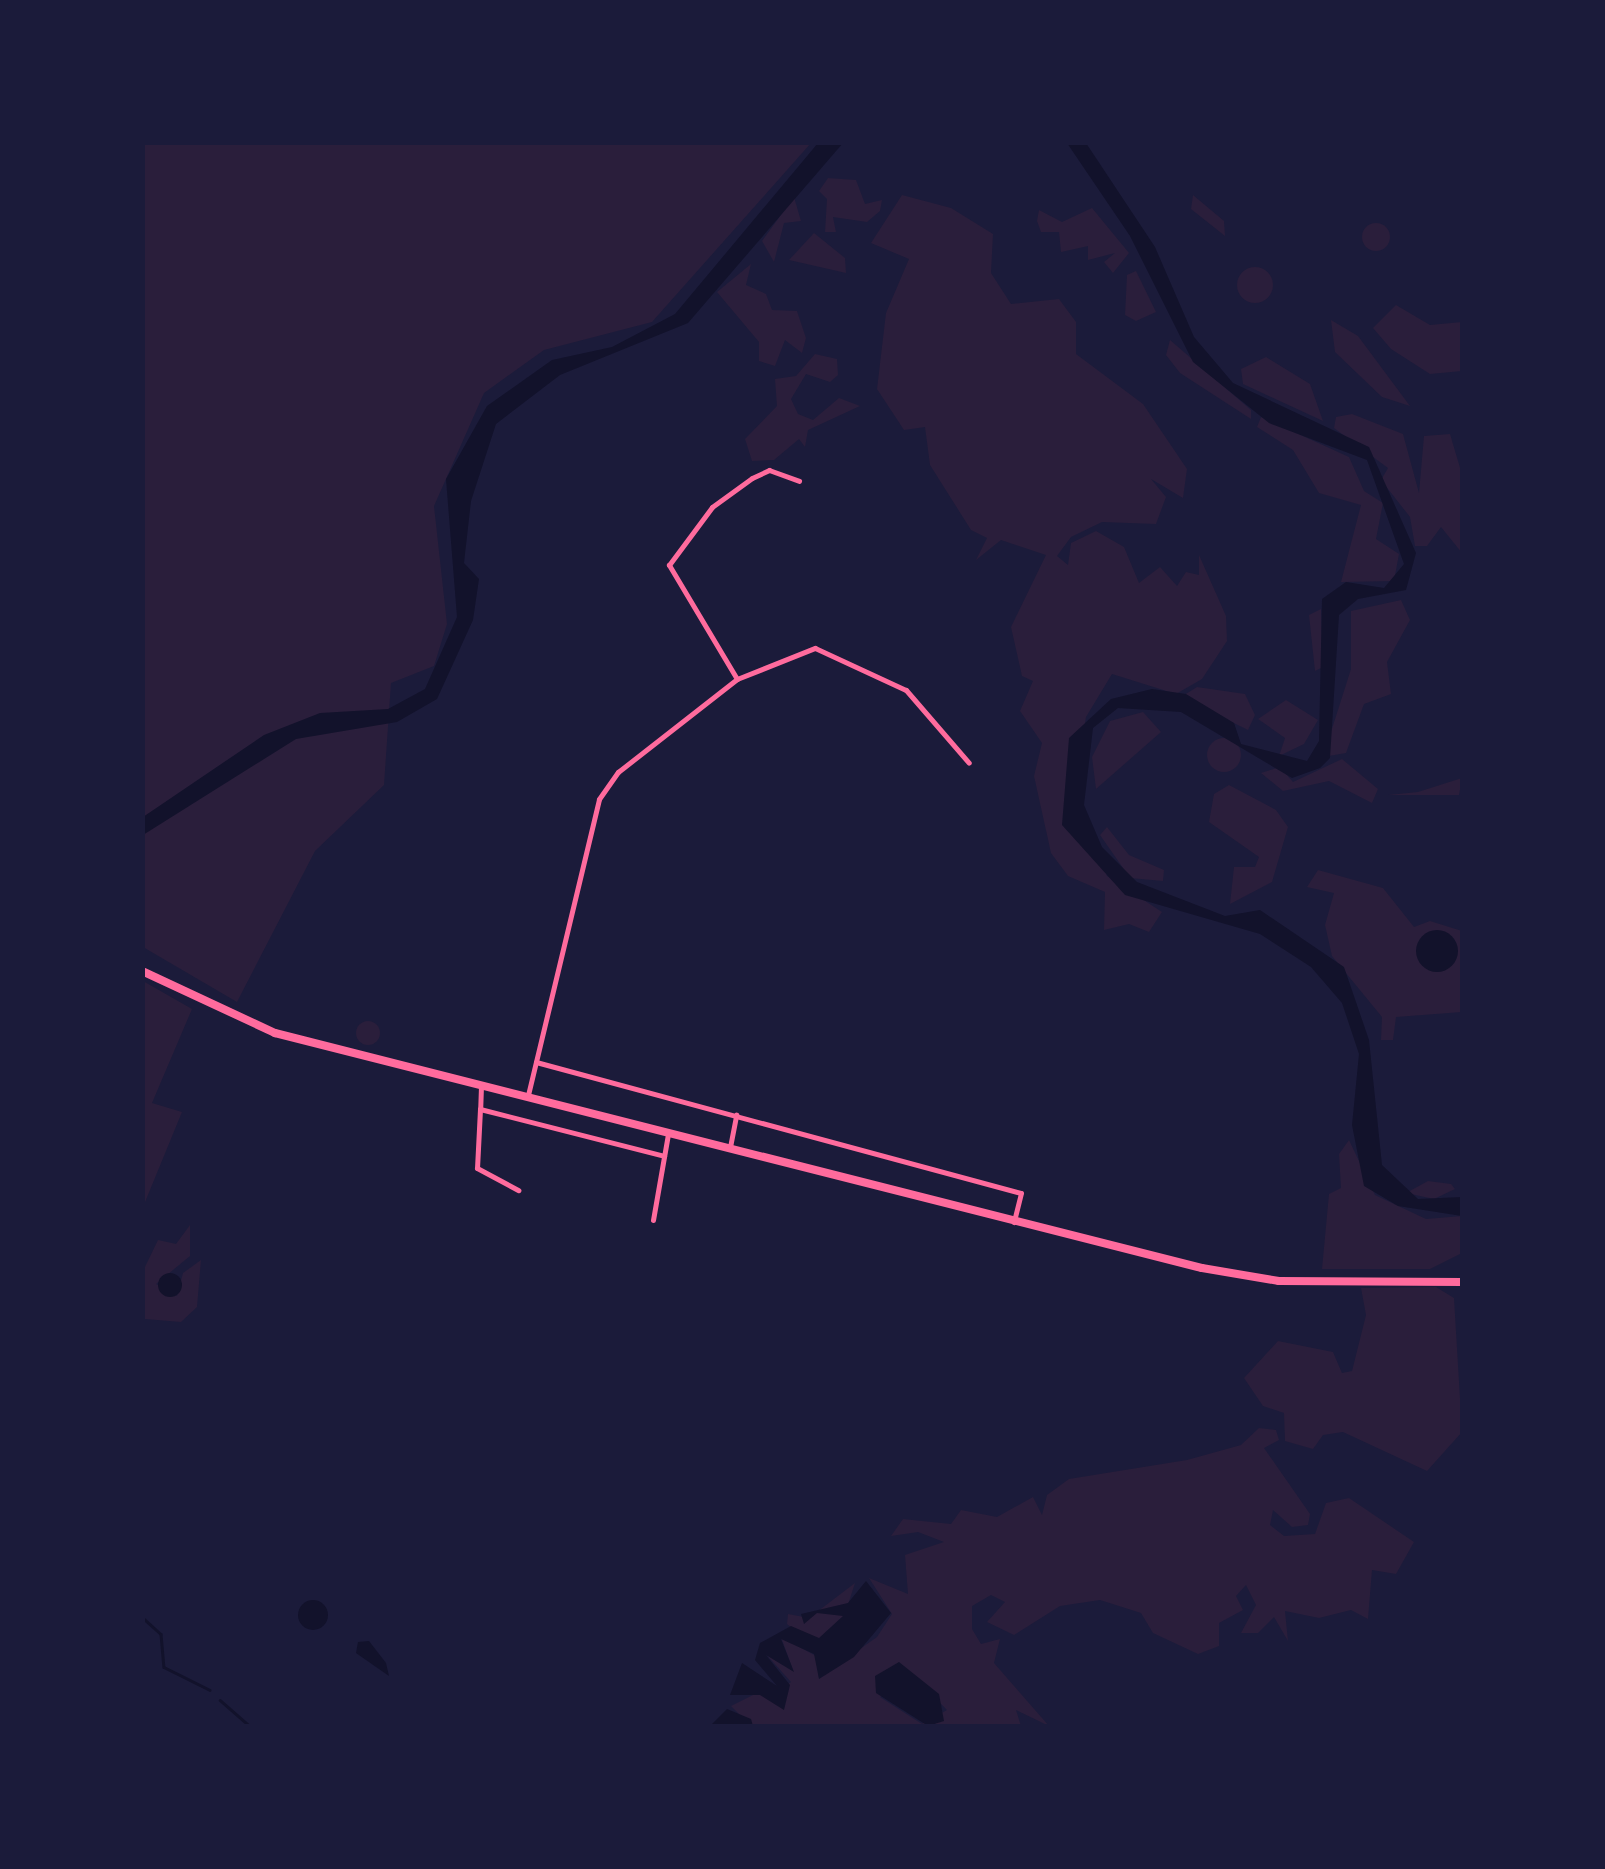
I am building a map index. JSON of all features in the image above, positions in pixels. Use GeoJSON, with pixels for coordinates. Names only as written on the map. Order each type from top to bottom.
{"type":"FeatureCollection","features":[{"type":"Feature","properties":{"kind":"main road"},"geometry":{"type":"LineString","coordinates":[[142,970],[275,1033],[1014,1222],[1252,1278],[1462,1282]]}},
{"type":"Feature","properties":{"kind":"street"},"geometry":{"type":"LineString","coordinates":[[736,679],[669,564],[712,508],[752,478],[769,470],[799,481]]}},
{"type":"Feature","properties":{"kind":"street"},"geometry":{"type":"LineString","coordinates":[[527,1098],[599,799],[618,772],[736,679],[815,648],[906,690],[969,763]]}},
{"type":"Feature","properties":{"kind":"street"},"geometry":{"type":"LineString","coordinates":[[536,1062],[1021,1194],[1014,1222]]}},
{"type":"Feature","properties":{"kind":"street"},"geometry":{"type":"LineString","coordinates":[[481,1086],[477,1168],[518,1190]]}},
{"type":"Feature","properties":{"kind":"street"},"geometry":{"type":"LineString","coordinates":[[480,1109],[664,1156]]}},
{"type":"Feature","properties":{"kind":"street"},"geometry":{"type":"LineString","coordinates":[[729,1150],[736,1115]]}},
{"type":"Feature","properties":{"kind":"street"},"geometry":{"type":"LineString","coordinates":[[653,1220],[668,1134]]}},
{"type":"Feature","properties":{"kind":"shaded area"},"geometry":{"type":"Polygon","coordinates":[[[143,143],[811,143],[652,322],[544,350],[484,393],[434,506],[447,624],[434,666],[391,683],[384,785],[315,851],[237,1002],[143,947],[143,143]]]}},
{"type":"Feature","properties":{"kind":"shaded area"},"geometry":{"type":"Polygon","coordinates":[[[818,143],[843,143],[688,323],[560,375],[496,424],[471,501],[464,563],[479,579],[473,620],[437,699],[397,722],[296,739],[143,835],[143,817],[264,735],[320,713],[388,709],[425,689],[457,617],[446,479],[487,406],[552,360],[612,347],[675,314],[818,143]]]}},
{"type":"Feature","properties":{"kind":"shaded area"},"geometry":{"type":"Polygon","coordinates":[[[1067,143],[1086,143],[1155,247],[1194,337],[1233,383],[1369,447],[1416,553],[1406,590],[1358,599],[1339,615],[1330,758],[1320,768],[1292,778],[1181,712],[1118,708],[1093,728],[1084,805],[1102,847],[1137,882],[1225,916],[1260,910],[1344,967],[1369,1040],[1382,1165],[1418,1199],[1462,1197],[1462,1216],[1398,1206],[1364,1186],[1352,1125],[1359,1054],[1342,1003],[1311,967],[1260,934],[1125,895],[1062,825],[1069,738],[1111,699],[1152,689],[1186,694],[1234,723],[1241,744],[1307,761],[1319,741],[1322,599],[1346,582],[1384,588],[1404,564],[1367,460],[1269,423],[1193,362],[1130,236],[1067,143]]]}},
{"type":"Feature","properties":{"kind":"shaded area"},"geometry":{"type":"Polygon","coordinates":[[[828,178],[856,180],[865,204],[882,200],[880,211],[867,222],[833,217],[836,232],[825,232],[827,199],[819,191],[828,178]]]}},
{"type":"Feature","properties":{"kind":"shaded area"},"geometry":{"type":"Polygon","coordinates":[[[902,195],[951,208],[993,234],[991,273],[1011,304],[1059,299],[1076,322],[1076,354],[1143,404],[1187,469],[1183,498],[1151,479],[1166,497],[1156,524],[1102,522],[1071,537],[1057,556],[1068,565],[1071,543],[1096,531],[1124,547],[1139,583],[1160,567],[1177,586],[1186,572],[1199,575],[1199,555],[1226,616],[1227,641],[1202,679],[1176,694],[1112,674],[1086,717],[1076,787],[1107,876],[1162,912],[1149,932],[1129,924],[1104,930],[1105,892],[1068,876],[1051,853],[1034,776],[1042,743],[1020,711],[1033,681],[1022,676],[1011,627],[1046,555],[1001,540],[976,560],[987,538],[971,530],[930,465],[925,427],[904,430],[877,389],[886,313],[909,259],[871,243],[902,195]]]}},
{"type":"Feature","properties":{"kind":"shaded area"},"geometry":{"type":"Polygon","coordinates":[[[1193,195],[1224,221],[1225,236],[1191,209],[1193,195]]]}},
{"type":"Feature","properties":{"kind":"shaded area"},"geometry":{"type":"Polygon","coordinates":[[[794,197],[801,221],[784,223],[774,262],[762,241],[794,197]]]}},
{"type":"Feature","properties":{"kind":"shaded area"},"geometry":{"type":"Polygon","coordinates":[[[1092,208],[1129,253],[1113,273],[1104,262],[1115,253],[1088,260],[1088,246],[1061,252],[1059,232],[1041,232],[1037,221],[1039,210],[1062,222],[1092,208]]]}},
{"type":"Feature","properties":{"kind":"shaded area"},"geometry":{"type":"Polygon","coordinates":[[[1376,223],[1386,227],[1390,237],[1386,247],[1376,251],[1366,247],[1362,237],[1366,227],[1376,223]]]}},
{"type":"Feature","properties":{"kind":"shaded area"},"geometry":{"type":"Polygon","coordinates":[[[814,233],[845,258],[846,273],[789,260],[814,233]]]}},
{"type":"Feature","properties":{"kind":"shaded area"},"geometry":{"type":"Polygon","coordinates":[[[751,264],[746,285],[766,294],[772,310],[797,311],[806,338],[802,353],[785,340],[775,366],[759,361],[759,342],[717,292],[751,264]]]}},
{"type":"Feature","properties":{"kind":"shaded area"},"geometry":{"type":"Polygon","coordinates":[[[1255,267],[1267,273],[1273,285],[1267,297],[1255,303],[1243,297],[1237,285],[1243,273],[1255,267]]]}},
{"type":"Feature","properties":{"kind":"shaded area"},"geometry":{"type":"Polygon","coordinates":[[[1136,271],[1156,312],[1136,321],[1125,315],[1127,275],[1136,271]]]}},
{"type":"Feature","properties":{"kind":"shaded area"},"geometry":{"type":"Polygon","coordinates":[[[1396,305],[1430,325],[1462,322],[1462,371],[1430,374],[1391,349],[1373,328],[1396,305]]]}},
{"type":"Feature","properties":{"kind":"shaded area"},"geometry":{"type":"Polygon","coordinates":[[[1331,320],[1358,336],[1410,406],[1382,397],[1335,352],[1331,320]]]}},
{"type":"Feature","properties":{"kind":"shaded area"},"geometry":{"type":"Polygon","coordinates":[[[1170,340],[1251,410],[1251,419],[1180,373],[1166,355],[1170,340]]]}},
{"type":"Feature","properties":{"kind":"shaded area"},"geometry":{"type":"Polygon","coordinates":[[[815,354],[837,359],[838,375],[830,382],[806,374],[791,399],[798,414],[813,420],[839,398],[860,406],[808,430],[805,447],[799,439],[774,460],[752,461],[745,439],[777,406],[775,379],[796,376],[815,354]]]}},
{"type":"Feature","properties":{"kind":"shaded area"},"geometry":{"type":"Polygon","coordinates":[[[1266,357],[1310,384],[1323,421],[1243,384],[1241,369],[1266,357]]]}},
{"type":"Feature","properties":{"kind":"shaded area"},"geometry":{"type":"Polygon","coordinates":[[[1352,414],[1403,434],[1419,493],[1424,436],[1450,434],[1461,471],[1462,553],[1441,527],[1427,546],[1415,546],[1410,517],[1381,480],[1388,468],[1334,428],[1336,417],[1352,414]]]}},
{"type":"Feature","properties":{"kind":"shaded area"},"geometry":{"type":"Polygon","coordinates":[[[1261,417],[1349,457],[1364,491],[1383,503],[1376,539],[1399,554],[1394,581],[1341,582],[1361,505],[1319,493],[1293,450],[1257,427],[1261,417]]]}},
{"type":"Feature","properties":{"kind":"shaded area"},"geometry":{"type":"Polygon","coordinates":[[[1401,600],[1410,620],[1387,662],[1391,694],[1364,704],[1346,753],[1323,757],[1351,669],[1351,611],[1401,600]]]}},
{"type":"Feature","properties":{"kind":"shaded area"},"geometry":{"type":"Polygon","coordinates":[[[1321,609],[1323,667],[1315,671],[1309,615],[1321,609]]]}},
{"type":"Feature","properties":{"kind":"shaded area"},"geometry":{"type":"Polygon","coordinates":[[[1197,687],[1245,694],[1255,715],[1248,730],[1181,697],[1197,687]]]}},
{"type":"Feature","properties":{"kind":"shaded area"},"geometry":{"type":"Polygon","coordinates":[[[1286,700],[1318,720],[1304,744],[1279,756],[1285,738],[1258,719],[1286,700]]]}},
{"type":"Feature","properties":{"kind":"shaded area"},"geometry":{"type":"Polygon","coordinates":[[[1143,712],[1161,732],[1096,789],[1092,757],[1110,721],[1143,712]]]}},
{"type":"Feature","properties":{"kind":"shaded area"},"geometry":{"type":"Polygon","coordinates":[[[1224,738],[1236,743],[1241,755],[1236,767],[1224,772],[1212,767],[1207,755],[1212,743],[1224,738]]]}},
{"type":"Feature","properties":{"kind":"shaded area"},"geometry":{"type":"Polygon","coordinates":[[[1342,759],[1378,789],[1372,803],[1329,781],[1283,791],[1261,773],[1280,767],[1293,782],[1342,759]]]}},
{"type":"Feature","properties":{"kind":"shaded area"},"geometry":{"type":"Polygon","coordinates":[[[1462,778],[1459,795],[1388,795],[1418,792],[1462,778]]]}},
{"type":"Feature","properties":{"kind":"shaded area"},"geometry":{"type":"Polygon","coordinates":[[[1229,785],[1276,810],[1288,827],[1272,882],[1230,904],[1234,867],[1255,867],[1259,857],[1209,822],[1214,794],[1229,785]]]}},
{"type":"Feature","properties":{"kind":"shaded area"},"geometry":{"type":"Polygon","coordinates":[[[1107,827],[1129,855],[1164,870],[1163,881],[1130,878],[1100,835],[1107,827]]]}},
{"type":"Feature","properties":{"kind":"shaded area"},"geometry":{"type":"Polygon","coordinates":[[[1318,870],[1383,888],[1414,927],[1430,921],[1462,931],[1462,1012],[1396,1017],[1393,1040],[1381,1040],[1382,1017],[1332,956],[1325,925],[1334,893],[1307,887],[1318,870]]]}},
{"type":"Feature","properties":{"kind":"shaded area"},"geometry":{"type":"Polygon","coordinates":[[[1437,930],[1452,936],[1458,951],[1452,966],[1437,972],[1422,966],[1416,951],[1422,936],[1437,930]]]}},
{"type":"Feature","properties":{"kind":"shaded area"},"geometry":{"type":"Polygon","coordinates":[[[143,981],[192,1009],[152,1103],[182,1112],[143,1207],[143,981]]]}},
{"type":"Feature","properties":{"kind":"shaded area"},"geometry":{"type":"Polygon","coordinates":[[[368,1021],[380,1033],[368,1045],[356,1033],[368,1021]]]}},
{"type":"Feature","properties":{"kind":"shaded area"},"geometry":{"type":"Polygon","coordinates":[[[1349,1140],[1375,1195],[1426,1219],[1462,1216],[1462,1253],[1430,1269],[1322,1269],[1329,1194],[1341,1188],[1339,1154],[1349,1140]]]}},
{"type":"Feature","properties":{"kind":"shaded area"},"geometry":{"type":"Polygon","coordinates":[[[1428,1181],[1451,1184],[1455,1189],[1434,1199],[1406,1193],[1428,1181]]]}},
{"type":"Feature","properties":{"kind":"shaded area"},"geometry":{"type":"Polygon","coordinates":[[[190,1225],[190,1256],[156,1284],[177,1296],[183,1273],[201,1260],[197,1307],[181,1322],[145,1319],[143,1271],[158,1240],[176,1244],[190,1225]]]}},
{"type":"Feature","properties":{"kind":"shaded area"},"geometry":{"type":"Polygon","coordinates":[[[170,1273],[182,1285],[170,1297],[158,1285],[170,1273]]]}},
{"type":"Feature","properties":{"kind":"shaded area"},"geometry":{"type":"Polygon","coordinates":[[[1436,1287],[1454,1298],[1462,1432],[1427,1471],[1343,1432],[1323,1435],[1313,1449],[1285,1441],[1284,1413],[1263,1406],[1244,1378],[1278,1341],[1333,1352],[1342,1373],[1352,1371],[1366,1315],[1361,1288],[1436,1287]]]}},
{"type":"Feature","properties":{"kind":"shaded area"},"geometry":{"type":"Polygon","coordinates":[[[1259,1428],[1276,1430],[1279,1440],[1264,1448],[1310,1514],[1308,1525],[1292,1527],[1273,1510],[1270,1525],[1284,1536],[1315,1534],[1326,1503],[1349,1498],[1414,1542],[1396,1574],[1372,1570],[1368,1619],[1351,1610],[1319,1618],[1285,1611],[1288,1641],[1274,1617],[1258,1633],[1241,1633],[1256,1605],[1246,1585],[1236,1596],[1243,1610],[1219,1623],[1219,1646],[1198,1654],[1153,1633],[1141,1613],[1100,1600],[1060,1606],[1014,1635],[987,1622],[1005,1602],[991,1595],[972,1606],[972,1629],[981,1644],[1000,1639],[994,1663],[1049,1726],[1016,1710],[1021,1726],[751,1726],[731,1706],[759,1692],[785,1707],[780,1691],[791,1682],[765,1653],[793,1670],[781,1637],[816,1656],[819,1678],[877,1637],[892,1614],[869,1578],[908,1594],[905,1555],[944,1542],[918,1532],[891,1536],[903,1519],[951,1524],[961,1510],[997,1517],[1033,1497],[1042,1515],[1047,1495],[1069,1479],[1187,1460],[1241,1445],[1259,1428]],[[912,1674],[880,1697],[922,1724],[947,1710],[912,1674]]]}},
{"type":"Feature","properties":{"kind":"shaded area"},"geometry":{"type":"Polygon","coordinates":[[[866,1581],[891,1613],[854,1657],[819,1679],[814,1654],[781,1639],[794,1672],[766,1655],[790,1685],[784,1710],[760,1695],[730,1695],[742,1663],[777,1686],[755,1660],[760,1643],[791,1626],[819,1638],[843,1616],[817,1613],[804,1624],[801,1614],[848,1603],[866,1581]]]}},
{"type":"Feature","properties":{"kind":"shaded area"},"geometry":{"type":"Polygon","coordinates":[[[855,1583],[843,1620],[821,1638],[810,1642],[787,1624],[788,1614],[809,1618],[855,1583]]]}},
{"type":"Feature","properties":{"kind":"shaded area"},"geometry":{"type":"Polygon","coordinates":[[[313,1600],[324,1604],[328,1615],[324,1626],[313,1630],[302,1626],[298,1615],[302,1604],[313,1600]]]}},
{"type":"Feature","properties":{"kind":"shaded area"},"geometry":{"type":"Polygon","coordinates":[[[369,1641],[386,1663],[389,1676],[356,1653],[358,1642],[369,1641]]]}},
{"type":"Feature","properties":{"kind":"shaded area"},"geometry":{"type":"Polygon","coordinates":[[[899,1662],[939,1694],[944,1721],[928,1726],[876,1693],[875,1676],[899,1662]]]}},
{"type":"Feature","properties":{"kind":"shaded area"},"geometry":{"type":"Polygon","coordinates":[[[727,1709],[751,1719],[753,1726],[710,1726],[727,1709]]]}},
{"type":"Feature","properties":{"kind":"waterway"},"geometry":{"type":"LineString","coordinates":[[142,1577],[142,1595]]}},
{"type":"Feature","properties":{"kind":"waterway"},"geometry":{"type":"LineString","coordinates":[[142,1617],[161,1634],[164,1667],[210,1690]]}},
{"type":"Feature","properties":{"kind":"waterway"},"geometry":{"type":"LineString","coordinates":[[220,1700],[250,1726]]}}]}
